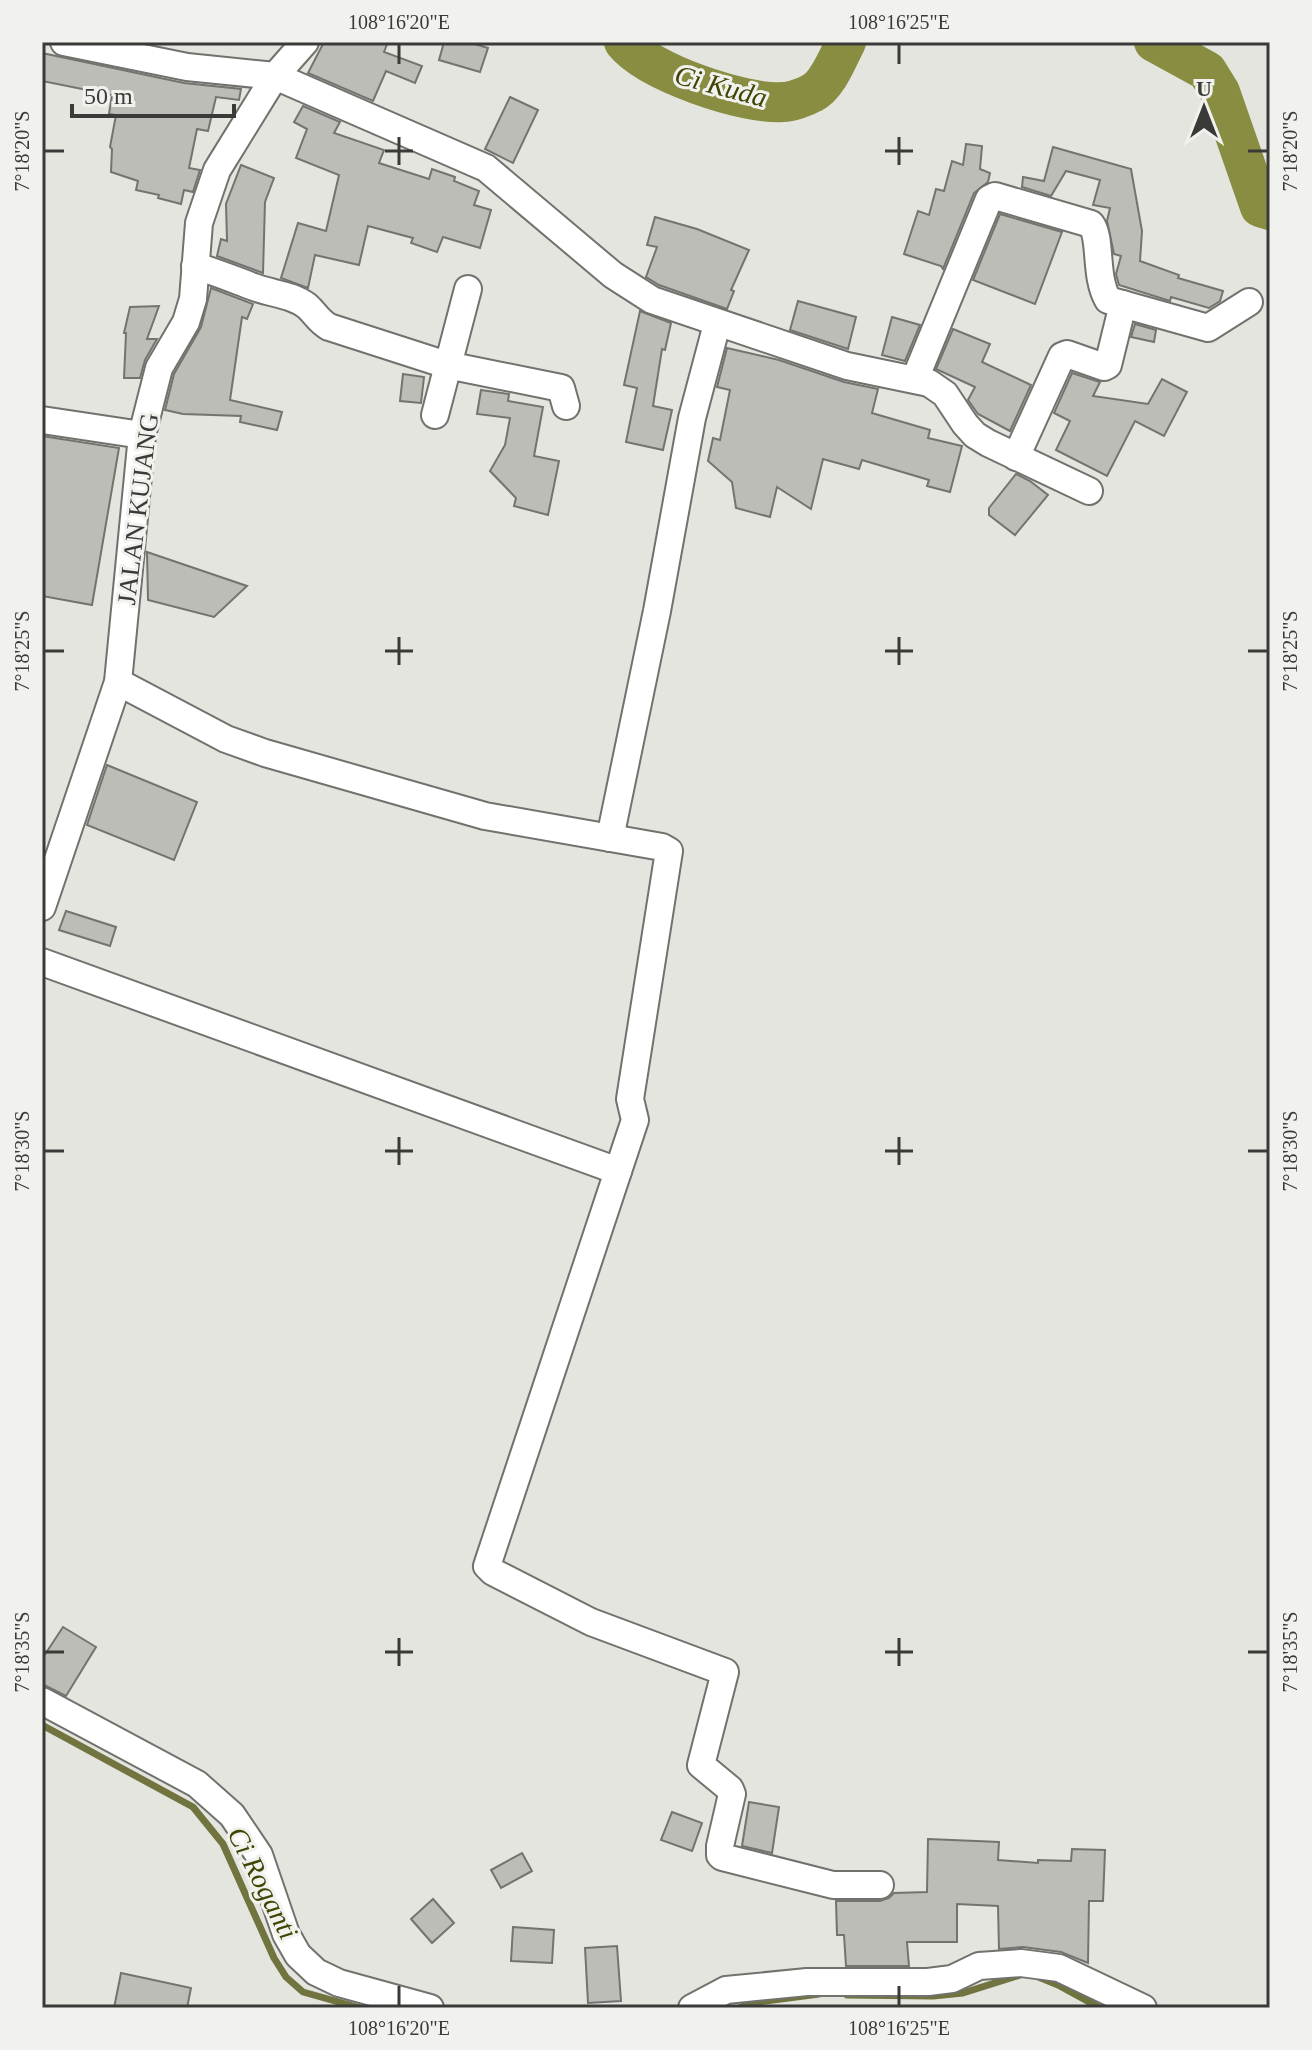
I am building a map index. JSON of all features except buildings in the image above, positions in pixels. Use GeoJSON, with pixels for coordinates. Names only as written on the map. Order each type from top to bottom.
{"type":"FeatureCollection","features":[{"type":"Feature","properties":{"kind":"street"},"geometry":{"type":"LineString","coordinates":[[64,42],[187,67],[275,76],[486,168],[633,289],[717,324],[847,366],[915,379],[939,388],[975,435],[1089,491]]}},
{"type":"Feature","properties":{"kind":"street","name":"JALAN KUJANG"},"geometry":{"type":"LineString","coordinates":[[42,907],[118,682],[142,435],[159,368],[186,322],[193,299],[199,223],[217,170],[275,76],[305,42]]}},
{"type":"Feature","properties":{"kind":"street"},"geometry":{"type":"LineString","coordinates":[[915,379],[989,199],[995,196],[1091,224],[1096,234],[1100,286],[1108,300],[1208,328],[1249,302]]}},
{"type":"Feature","properties":{"kind":"street"},"geometry":{"type":"LineString","coordinates":[[195,266],[253,287],[284,294],[309,307],[320,322],[329,327],[447,365],[549,383],[561,388],[566,406]]}},
{"type":"Feature","properties":{"kind":"street"},"geometry":{"type":"LineString","coordinates":[[435,415],[468,289]]}},
{"type":"Feature","properties":{"kind":"street"},"geometry":{"type":"LineString","coordinates":[[1016,457],[1062,356],[1067,354],[1104,367],[1108,365],[1123,304]]}},
{"type":"Feature","properties":{"kind":"street"},"geometry":{"type":"LineString","coordinates":[[610,838],[657,611],[692,418],[717,324]]}},
{"type":"Feature","properties":{"kind":"street"},"geometry":{"type":"LineString","coordinates":[[42,420],[142,435]]}},
{"type":"Feature","properties":{"kind":"street"},"geometry":{"type":"LineString","coordinates":[[118,682],[226,739],[265,753],[485,816],[667,848],[670,857],[630,1099],[635,1120],[487,1566],[493,1572],[591,1622],[725,1672],[701,1765],[732,1794],[720,1846],[722,1857],[833,1885],[880,1885]]}},
{"type":"Feature","properties":{"kind":"street"},"geometry":{"type":"LineString","coordinates":[[42,962],[618,1171]]}},
{"type":"Feature","properties":{"kind":"street"},"geometry":{"type":"LineString","coordinates":[[42,1701],[197,1784],[232,1815],[259,1855],[286,1934],[298,1955],[316,1972],[339,1983],[430,2008]]}},
{"type":"Feature","properties":{"kind":"street"},"geometry":{"type":"LineString","coordinates":[[692,2008],[726,1990],[807,1982],[928,1982],[952,1979],[979,1966],[1021,1963],[1059,1968],[1143,2008]]}},
{"type":"Feature","properties":{"kind":"waterway","name":"Ci Kuda"},"geometry":{"type":"LineString","coordinates":[[624,42],[636,53],[675,75],[722,92],[766,102],[790,101],[818,89],[846,42]]}},
{"type":"Feature","properties":{"kind":"waterway","name":"Ci Kuda"},"geometry":{"type":"LineString","coordinates":[[1154,42],[1207,71],[1220,92],[1260,207],[1270,210]]}},
{"type":"Feature","properties":{"kind":"waterway","name":"Ci Roganti"},"geometry":{"type":"LineString","coordinates":[[42,1725],[193,1807],[223,1844],[274,1958],[286,1977],[303,1992],[360,2008]]}},
{"type":"Feature","properties":{"kind":"waterway","name":"Ci Roganti"},"geometry":{"type":"LineString","coordinates":[[847,1995],[933,1996],[963,1993],[1020,1975]]}},
{"type":"Feature","properties":{"kind":"waterway","name":"Ci Roganti"},"geometry":{"type":"LineString","coordinates":[[1036,1976],[1100,2008]]}},
{"type":"Feature","properties":{"kind":"waterway","name":"Ci Roganti"},"geometry":{"type":"LineString","coordinates":[[739,2008],[751,2003],[819,1994]]}}]}
